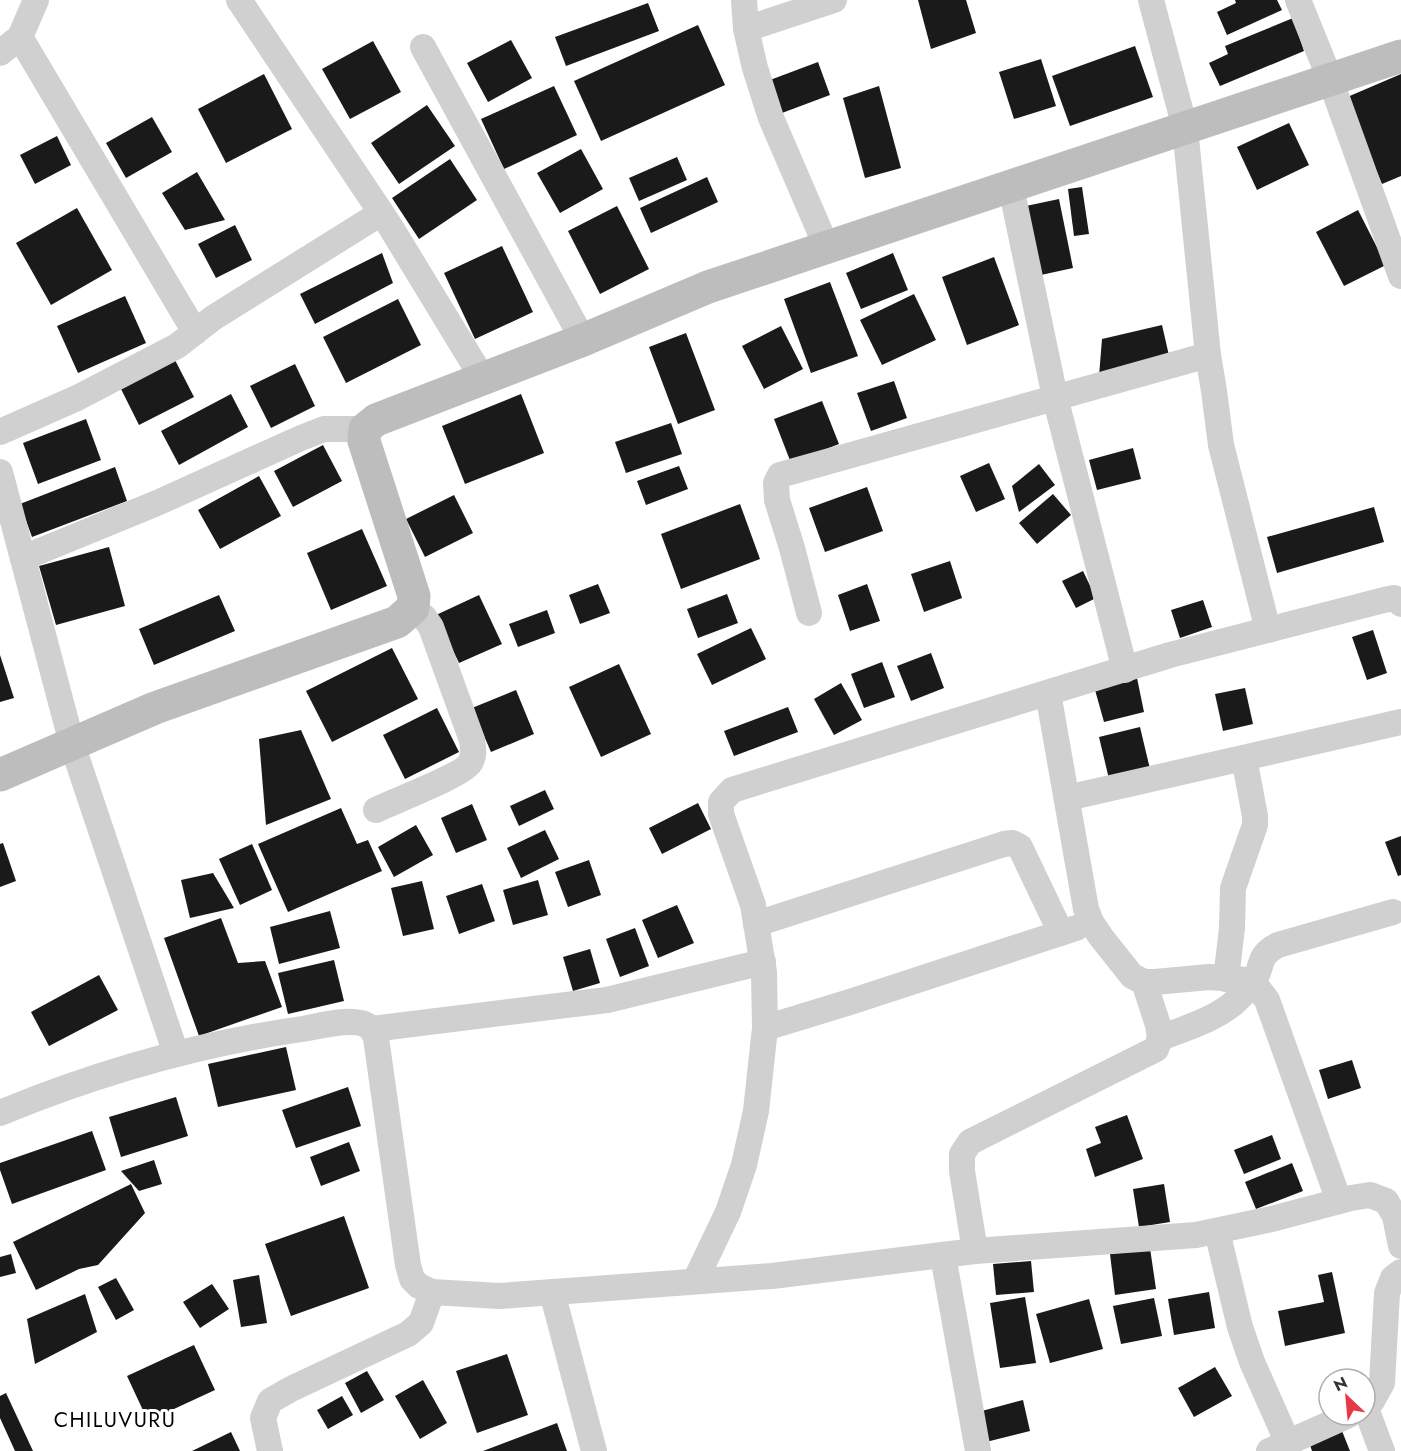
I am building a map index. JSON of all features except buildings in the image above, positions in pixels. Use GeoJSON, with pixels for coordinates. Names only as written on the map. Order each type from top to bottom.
{"type":"FeatureCollection","features":[{"type":"Feature","properties":{"kind":"street"},"geometry":{"type":"LineString","coordinates":[[0,53],[20,37],[36,0]]}},
{"type":"Feature","properties":{"kind":"street"},"geometry":{"type":"LineString","coordinates":[[239,0],[381,213],[483,379]]}},
{"type":"Feature","properties":{"kind":"street"},"geometry":{"type":"LineString","coordinates":[[744,0],[746,29],[755,68],[771,118],[826,248]]}},
{"type":"Feature","properties":{"kind":"street"},"geometry":{"type":"LineString","coordinates":[[746,29],[834,0]]}},
{"type":"Feature","properties":{"kind":"street"},"geometry":{"type":"LineString","coordinates":[[1151,0],[1185,128],[1208,355],[1221,445],[1268,630]]}},
{"type":"Feature","properties":{"kind":"street"},"geometry":{"type":"LineString","coordinates":[[1298,0],[1330,79],[1401,276]]}},
{"type":"Feature","properties":{"kind":"street"},"geometry":{"type":"LineString","coordinates":[[20,37],[195,332]]}},
{"type":"Feature","properties":{"kind":"street"},"geometry":{"type":"LineString","coordinates":[[423,47],[583,340]]}},
{"type":"Feature","properties":{"kind":"street"},"geometry":{"type":"LineString","coordinates":[[23,558],[157,503],[301,438],[324,429],[365,429],[376,420],[583,340],[708,287],[1401,56]]}},
{"type":"Feature","properties":{"kind":"street"},"geometry":{"type":"LineString","coordinates":[[1011,187],[1055,397],[1125,669]]}},
{"type":"Feature","properties":{"kind":"street"},"geometry":{"type":"LineString","coordinates":[[0,432],[77,398],[177,346],[213,318],[381,213]]}},
{"type":"Feature","properties":{"kind":"street"},"geometry":{"type":"LineString","coordinates":[[809,613],[777,500],[776,483],[780,475],[1208,355]]}},
{"type":"Feature","properties":{"kind":"street"},"geometry":{"type":"LineString","coordinates":[[0,775],[155,708],[397,622],[413,608],[414,596],[364,441],[365,429]]}},
{"type":"Feature","properties":{"kind":"street"},"geometry":{"type":"LineString","coordinates":[[0,472],[72,744],[176,1054]]}},
{"type":"Feature","properties":{"kind":"street"},"geometry":{"type":"LineString","coordinates":[[695,1281],[728,1212],[744,1165],[756,1111],[765,1028],[764,972],[753,905],[721,814],[721,802],[732,790],[1170,656],[1384,600],[1394,598],[1401,603]]}},
{"type":"Feature","properties":{"kind":"street"},"geometry":{"type":"LineString","coordinates":[[376,810],[456,774],[470,765],[474,753],[472,740],[431,627],[424,616],[413,608]]}},
{"type":"Feature","properties":{"kind":"street"},"geometry":{"type":"LineString","coordinates":[[1048,693],[1086,909],[1091,922],[1132,976],[1144,982],[1209,978],[1253,982],[1267,1000],[1339,1201]]}},
{"type":"Feature","properties":{"kind":"street"},"geometry":{"type":"LineString","coordinates":[[1066,798],[1401,722]]}},
{"type":"Feature","properties":{"kind":"street"},"geometry":{"type":"LineString","coordinates":[[1226,979],[1232,928],[1233,888],[1255,825],[1244,758]]}},
{"type":"Feature","properties":{"kind":"street"},"geometry":{"type":"LineString","coordinates":[[756,924],[1012,843],[1020,847],[1061,933]]}},
{"type":"Feature","properties":{"kind":"street"},"geometry":{"type":"LineString","coordinates":[[1160,1038],[1207,1020],[1235,1003],[1253,982],[1268,950],[1278,945],[1393,912]]}},
{"type":"Feature","properties":{"kind":"street"},"geometry":{"type":"LineString","coordinates":[[765,1028],[1091,922]]}},
{"type":"Feature","properties":{"kind":"street"},"geometry":{"type":"LineString","coordinates":[[372,1029],[607,1000],[763,962]]}},
{"type":"Feature","properties":{"kind":"street"},"geometry":{"type":"LineString","coordinates":[[975,1251],[962,1171],[962,1154],[970,1142],[1155,1049],[1160,1038],[1158,1025],[1144,982]]}},
{"type":"Feature","properties":{"kind":"street"},"geometry":{"type":"LineString","coordinates":[[0,1113],[125,1067],[191,1049],[347,1022],[362,1023],[372,1029],[376,1038],[408,1265],[412,1279],[418,1286],[432,1292],[499,1296],[772,1276],[975,1251],[1196,1235],[1370,1195],[1386,1201],[1395,1216],[1401,1246]]}},
{"type":"Feature","properties":{"kind":"street"},"geometry":{"type":"LineString","coordinates":[[1217,1230],[1240,1327],[1279,1447],[1323,1427]]}},
{"type":"Feature","properties":{"kind":"street"},"geometry":{"type":"LineString","coordinates":[[943,1256],[978,1451]]}},
{"type":"Feature","properties":{"kind":"street"},"geometry":{"type":"LineString","coordinates":[[1382,1451],[1365,1406],[1389,1393],[1382,1383],[1387,1293],[1393,1278],[1401,1272]]}},
{"type":"Feature","properties":{"kind":"street"},"geometry":{"type":"LineString","coordinates":[[270,1451],[263,1418],[270,1401],[408,1334],[420,1323],[432,1292]]}},
{"type":"Feature","properties":{"kind":"street"},"geometry":{"type":"LineString","coordinates":[[552,1292],[594,1451]]}},
{"type":"Feature","properties":{"kind":"district","name":"CHILUVURU"},"geometry":{"type":"Point","coordinates":[115,1420]}}]}
